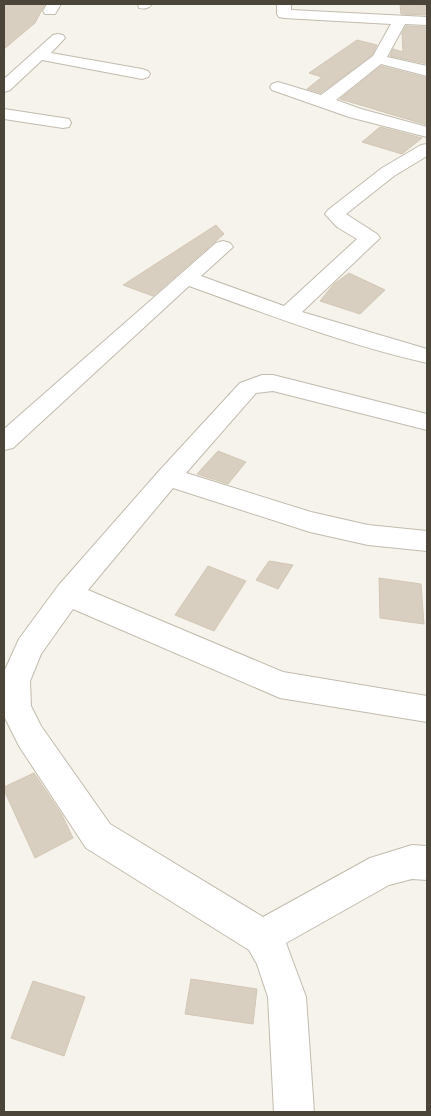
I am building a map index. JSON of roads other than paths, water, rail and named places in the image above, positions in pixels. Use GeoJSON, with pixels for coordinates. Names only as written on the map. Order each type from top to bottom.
{"type":"FeatureCollection","features":[{"type":"Feature","properties":{"kind":"street"},"geometry":{"type":"LineString","coordinates":[[283,14],[427,21]]}},
{"type":"Feature","properties":{"kind":"street"},"geometry":{"type":"LineString","coordinates":[[324,101],[378,58],[388,46],[399,21]]}},
{"type":"Feature","properties":{"kind":"street"},"geometry":{"type":"LineString","coordinates":[[4,87],[58,38]]}},
{"type":"Feature","properties":{"kind":"street"},"geometry":{"type":"LineString","coordinates":[[39,56],[142,74]]}},
{"type":"Feature","properties":{"kind":"street"},"geometry":{"type":"LineString","coordinates":[[378,58],[427,72]]}},
{"type":"Feature","properties":{"kind":"street"},"geometry":{"type":"LineString","coordinates":[[278,87],[324,101],[355,114],[427,132]]}},
{"type":"Feature","properties":{"kind":"street"},"geometry":{"type":"LineString","coordinates":[[4,114],[63,123]]}},
{"type":"Feature","properties":{"kind":"street"},"geometry":{"type":"LineString","coordinates":[[287,314],[370,238],[344,223],[335,214],[388,172],[427,149]]}},
{"type":"Feature","properties":{"kind":"street"},"geometry":{"type":"LineString","coordinates":[[4,442],[223,247]]}},
{"type":"Feature","properties":{"kind":"street"},"geometry":{"type":"LineString","coordinates":[[186,278],[287,314],[381,344],[427,356]]}},
{"type":"Feature","properties":{"kind":"street"},"geometry":{"type":"LineString","coordinates":[[294,1112],[287,997],[273,956],[262,937],[98,836],[30,736],[15,707],[15,681],[29,648],[68,594],[168,477],[248,388],[262,383],[273,383],[427,422]]}},
{"type":"Feature","properties":{"kind":"street"},"geometry":{"type":"LineString","coordinates":[[168,477],[310,522],[368,534],[427,541]]}},
{"type":"Feature","properties":{"kind":"street"},"geometry":{"type":"LineString","coordinates":[[68,594],[280,685],[427,709]]}},
{"type":"Feature","properties":{"kind":"street"},"geometry":{"type":"LineString","coordinates":[[262,937],[382,870],[412,862],[427,863]]}}]}
